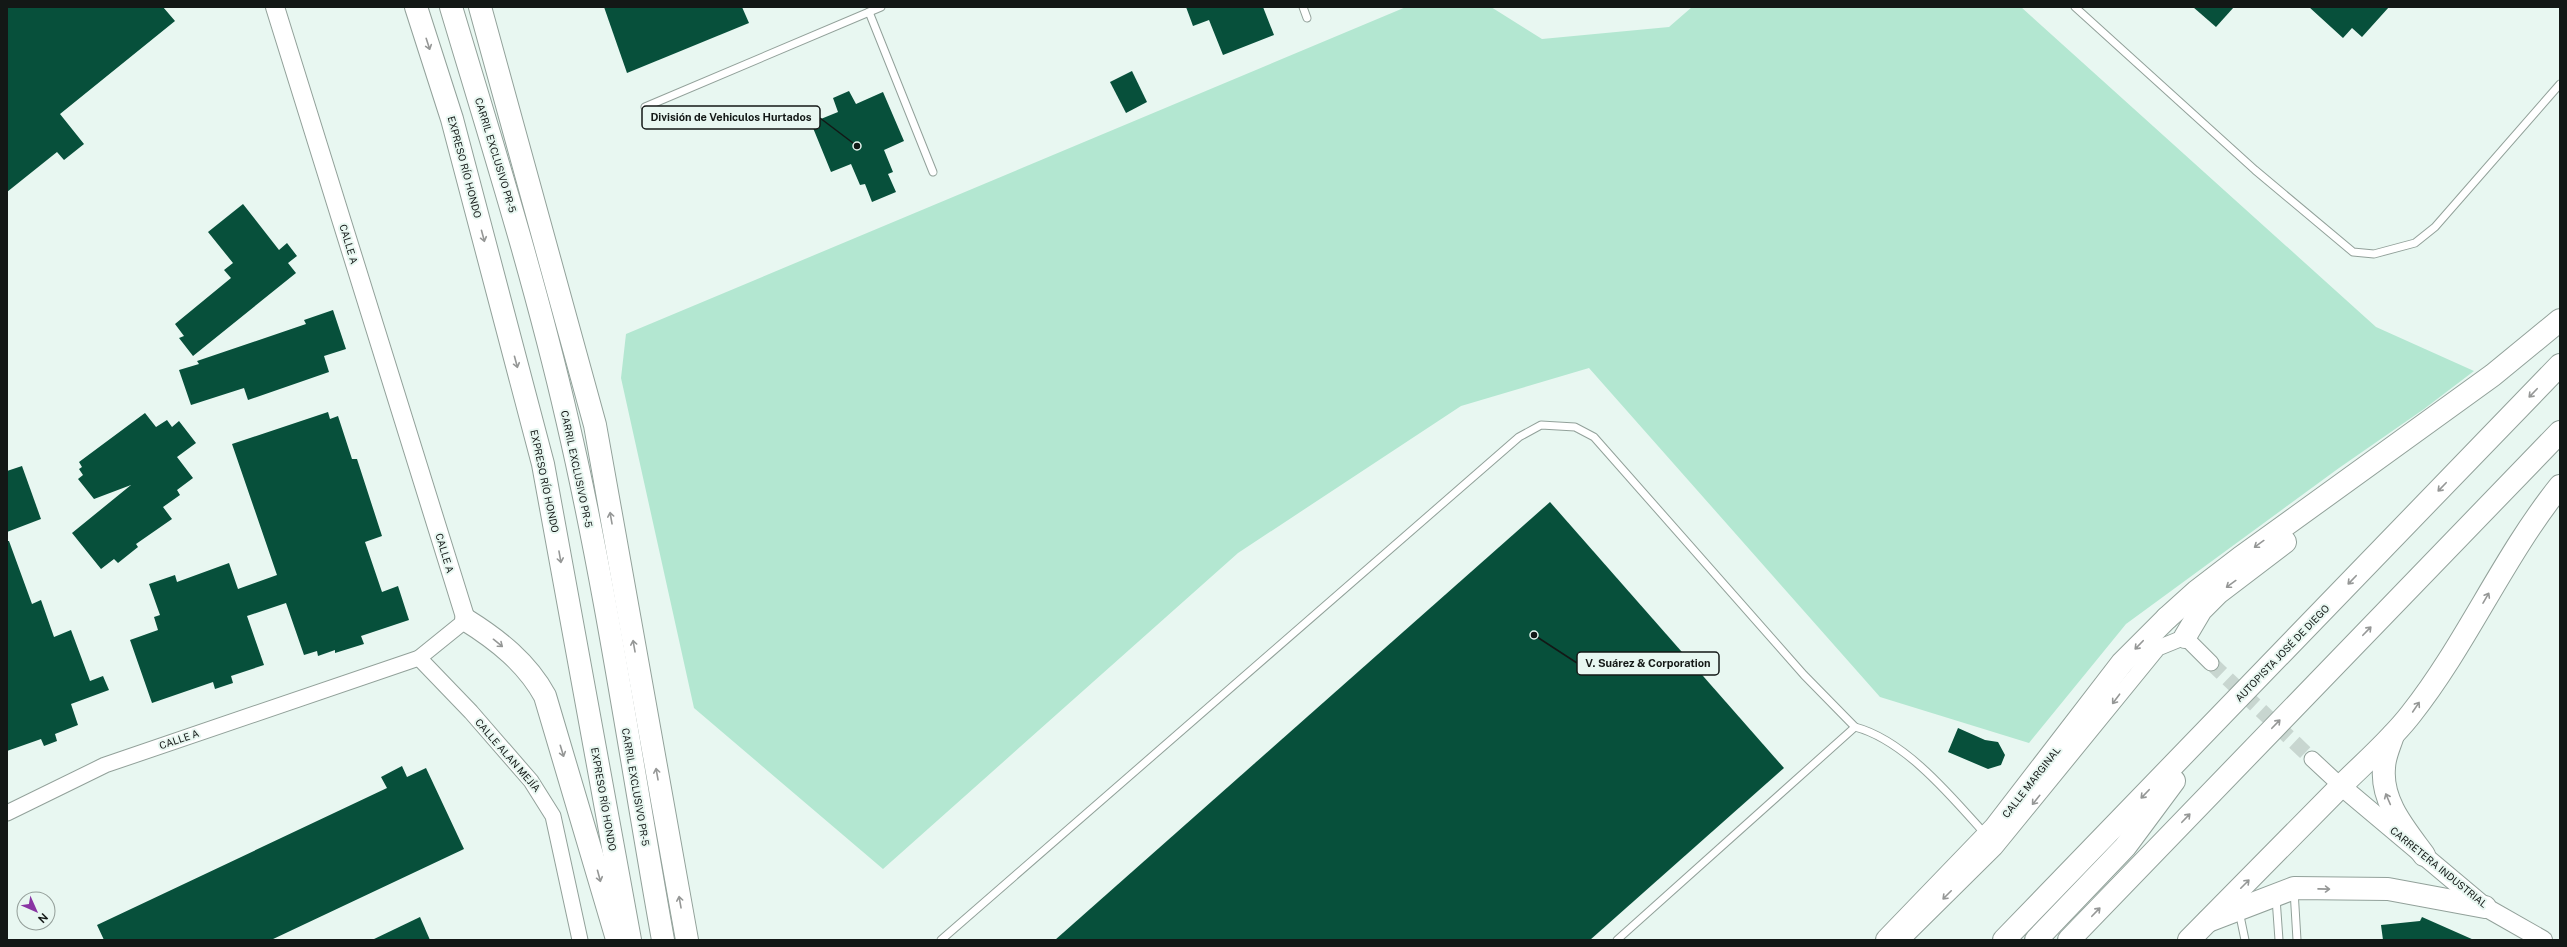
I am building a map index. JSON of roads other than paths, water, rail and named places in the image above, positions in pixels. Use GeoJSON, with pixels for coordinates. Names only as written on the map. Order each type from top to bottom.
{"type":"FeatureCollection","features":[{"type":"Feature","properties":{"kind":"highway","name":"EXPRESO RÍO HONDO"},"geometry":{"type":"LineString","coordinates":[[416,7],[452,119],[543,464],[630,940]]}},
{"type":"Feature","properties":{"kind":"highway","name":"CARRIL EXCLUSIVO PR-5"},"geometry":{"type":"LineString","coordinates":[[451,7],[514,216],[567,419],[595,552],[663,940]]}},
{"type":"Feature","properties":{"kind":"highway"},"geometry":{"type":"LineString","coordinates":[[480,7],[594,425],[687,940]]}},
{"type":"Feature","properties":{"kind":"highway","name":"CALLE MARGINAL"},"geometry":{"type":"LineString","coordinates":[[1887,940],[1987,837],[2122,663],[2197,591],[2240,558],[2492,376],[2560,320]]}},
{"type":"Feature","properties":{"kind":"highway"},"geometry":{"type":"LineString","coordinates":[[2185,637],[2201,610],[2218,593],[2340,499],[2501,382],[2547,344],[2560,329]]}},
{"type":"Feature","properties":{"kind":"highway","name":"AUTOPISTA JOSÉ DE DIEGO"},"geometry":{"type":"LineString","coordinates":[[2004,940],[2560,365]]}},
{"type":"Feature","properties":{"kind":"highway"},"geometry":{"type":"LineString","coordinates":[[2069,940],[2258,742],[2560,432]]}},
{"type":"Feature","properties":{"kind":"highway"},"geometry":{"type":"LineString","coordinates":[[2189,940],[2410,715],[2468,628],[2509,558],[2560,486]]}},
{"type":"Feature","properties":{"kind":"highway"},"geometry":{"type":"LineString","coordinates":[[466,620],[486,633],[518,659],[536,679],[545,696],[617,940]]}},
{"type":"Feature","properties":{"kind":"highway"},"geometry":{"type":"LineString","coordinates":[[2036,940],[2125,847],[2223,714]]}},
{"type":"Feature","properties":{"kind":"highway"},"geometry":{"type":"LineString","coordinates":[[2393,732],[2384,767],[2386,793],[2396,815],[2424,855]]}},
{"type":"Feature","properties":{"kind":"highway"},"geometry":{"type":"LineString","coordinates":[[2125,847],[2258,742]]}},
{"type":"Feature","properties":{"kind":"highway"},"geometry":{"type":"LineString","coordinates":[[2208,921],[2285,892],[2388,889],[2485,907]]}},
{"type":"Feature","properties":{"kind":"street","name":"CALLE A"},"geometry":{"type":"LineString","coordinates":[[7,813],[105,765],[419,658],[466,620],[275,7]]}},
{"type":"Feature","properties":{"kind":"street"},"geometry":{"type":"LineString","coordinates":[[2185,637],[2211,663]]}},
{"type":"Feature","properties":{"kind":"street","name":"CALLE MARGINAL"},"geometry":{"type":"LineString","coordinates":[[1902,940],[2000,842],[2158,648],[2185,637]]}},
{"type":"Feature","properties":{"kind":"street","name":"CALLE ALAN MEJÍA"},"geometry":{"type":"LineString","coordinates":[[419,658],[471,712],[544,799],[553,816],[580,940]]}},
{"type":"Feature","properties":{"kind":"street"},"geometry":{"type":"LineString","coordinates":[[2312,759],[2341,786]]}},
{"type":"Feature","properties":{"kind":"street","name":"CARRETERA INDUSTRIAL"},"geometry":{"type":"LineString","coordinates":[[2341,786],[2485,907],[2543,940]]}},
{"type":"Feature","properties":{"kind":"lane"},"geometry":{"type":"LineString","coordinates":[[645,107],[881,7]]}},
{"type":"Feature","properties":{"kind":"lane"},"geometry":{"type":"LineString","coordinates":[[1303,7],[1306,18]]}},
{"type":"Feature","properties":{"kind":"lane"},"geometry":{"type":"LineString","coordinates":[[2075,7],[2255,170],[2353,252],[2374,254],[2415,244],[2435,227],[2560,84]]}},
{"type":"Feature","properties":{"kind":"lane"},"geometry":{"type":"LineString","coordinates":[[869,12],[933,172]]}},
{"type":"Feature","properties":{"kind":"lane"},"geometry":{"type":"LineString","coordinates":[[941,940],[1513,442],[1541,425],[1575,428],[1594,437],[1804,674],[1855,727],[1866,730],[1907,755],[1944,787],[1987,837]]}},
{"type":"Feature","properties":{"kind":"lane"},"geometry":{"type":"LineString","coordinates":[[1617,940],[1855,727]]}},
{"type":"Feature","properties":{"kind":"lane"},"geometry":{"type":"LineString","coordinates":[[2279,940],[2285,892]]}},
{"type":"Feature","properties":{"kind":"lane"},"geometry":{"type":"LineString","coordinates":[[2285,892],[2297,940]]}},
{"type":"Feature","properties":{"kind":"lane"},"geometry":{"type":"LineString","coordinates":[[2239,909],[2245,940]]}},
{"type":"Feature","properties":{"kind":"tunnel"},"geometry":{"type":"LineString","coordinates":[[2211,663],[2312,759]]}},
{"type":"Feature","properties":{"kind":"place","name":"División de Vehiculos Hurtados"},"geometry":{"type":"Point","coordinates":[857,146]}},
{"type":"Feature","properties":{"kind":"place","name":"V. Suárez & Corporation"},"geometry":{"type":"Point","coordinates":[1534,635]}}]}
